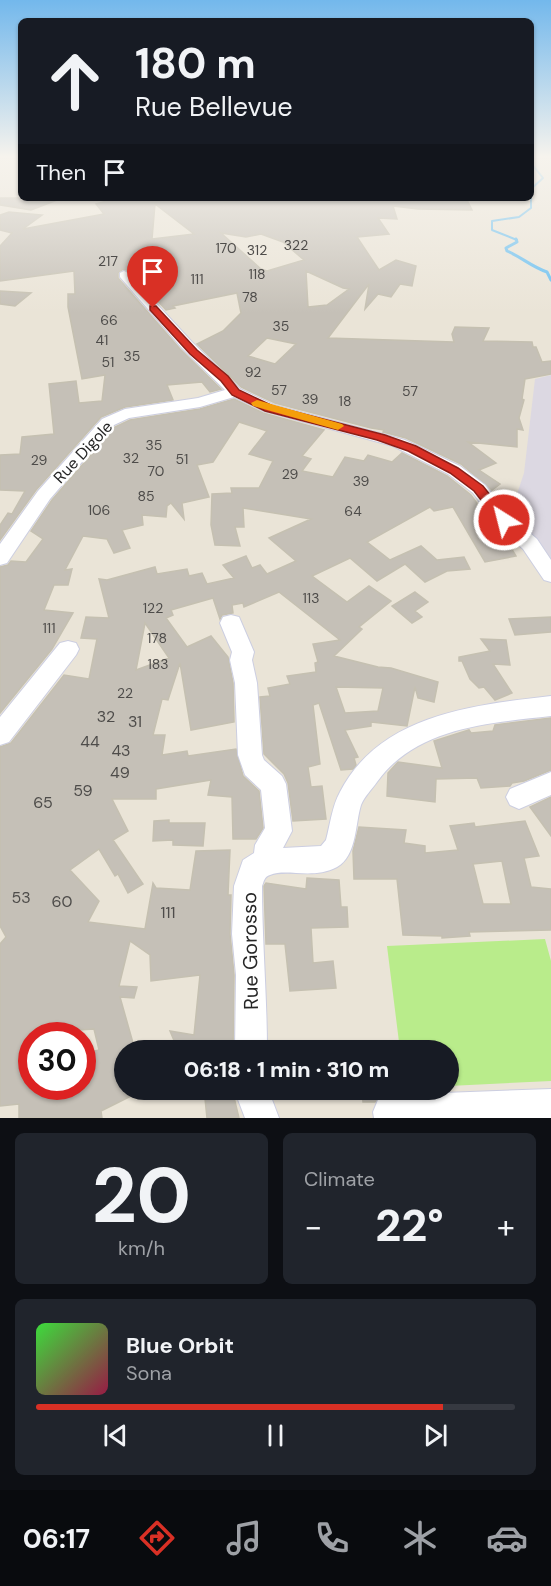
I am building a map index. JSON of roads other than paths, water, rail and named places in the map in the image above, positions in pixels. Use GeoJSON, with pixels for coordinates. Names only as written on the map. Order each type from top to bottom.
{"type":"FeatureCollection","features":[{"type":"Feature","properties":{"kind":"street"},"geometry":{"type":"LineString","coordinates":[[124,275],[180,338],[225,379],[235,392],[269,408],[399,443],[454,470],[479,489],[504,520],[530,544],[551,575]]}},
{"type":"Feature","properties":{"kind":"street","name":"Rue Digole"},"geometry":{"type":"LineString","coordinates":[[0,558],[44,495],[108,422],[116,417],[200,402],[235,392]]}},
{"type":"Feature","properties":{"kind":"street","name":"Rue Gorosso"},"geometry":{"type":"LineString","coordinates":[[231,623],[243,652],[250,756],[254,768],[273,784],[279,831],[269,845],[267,861],[253,870],[248,886],[247,934],[251,975],[251,1040]]}},
{"type":"Feature","properties":{"kind":"street"},"geometry":{"type":"LineString","coordinates":[[0,735],[61,657]]}},
{"type":"Feature","properties":{"kind":"street"},"geometry":{"type":"LineString","coordinates":[[267,861],[315,861],[329,857],[338,847],[350,798],[373,767],[397,745],[420,732],[484,714],[551,706]]}},
{"type":"Feature","properties":{"kind":"street"},"geometry":{"type":"LineString","coordinates":[[519,797],[551,783]]}},
{"type":"Feature","properties":{"kind":"street"},"geometry":{"type":"LineString","coordinates":[[255,1100],[262,1118]]}},
{"type":"Feature","properties":{"kind":"street"},"geometry":{"type":"LineString","coordinates":[[391,1118],[390,1112],[551,1106]]}},
{"type":"Feature","properties":{"kind":"waterway"},"geometry":{"type":"LineString","coordinates":[[516,240],[492,230],[492,221],[519,217],[529,209]]}},
{"type":"Feature","properties":{"kind":"waterway"},"geometry":{"type":"LineString","coordinates":[[516,240],[517,242],[506,248],[507,251],[547,272],[551,280]]}}]}
